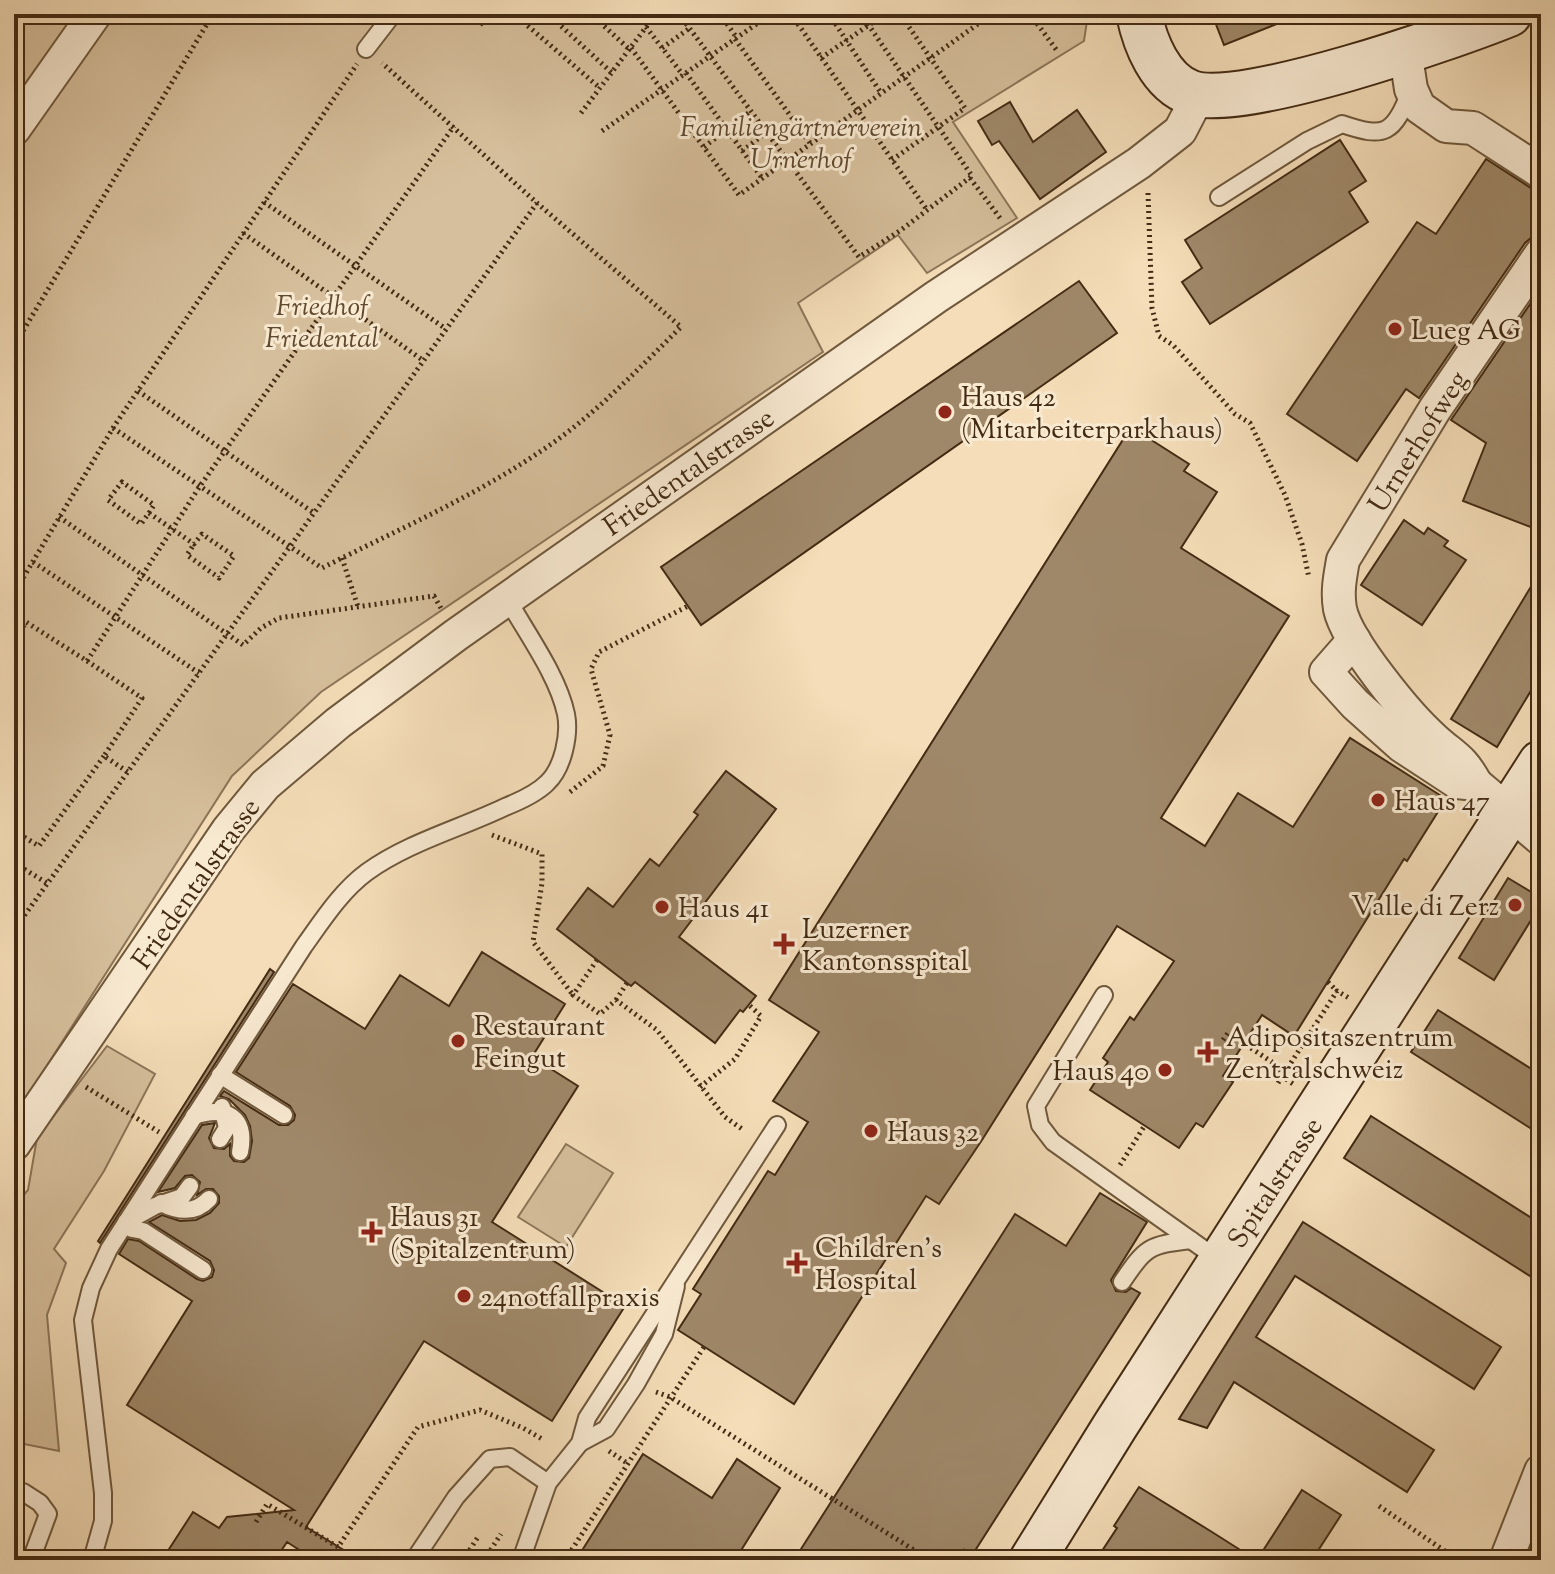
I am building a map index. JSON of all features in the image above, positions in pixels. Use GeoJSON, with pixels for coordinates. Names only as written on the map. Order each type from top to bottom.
{"type":"FeatureCollection","features":[{"type":"Feature","properties":{"kind":"main road"},"geometry":{"type":"LineString","coordinates":[[1139,14],[1145,37],[1164,73],[1177,86],[1194,94],[1252,92],[1408,69],[1509,14]]}},
{"type":"Feature","properties":{"kind":"main road","name":"Spitalstrasse"},"geometry":{"type":"LineString","coordinates":[[1032,1560],[1115,1426],[1206,1251],[1526,826],[1541,763]]}},
{"type":"Feature","properties":{"kind":"street"},"geometry":{"type":"LineString","coordinates":[[14,129],[95,14]]}},
{"type":"Feature","properties":{"kind":"street"},"geometry":{"type":"LineString","coordinates":[[1408,69],[1419,107],[1446,126],[1473,128],[1541,172]]}},
{"type":"Feature","properties":{"kind":"street","name":"Friedentalstrasse"},"geometry":{"type":"LineString","coordinates":[[14,1144],[228,830],[265,785],[338,723],[702,459],[1139,163],[1180,131],[1193,106],[1194,94]]}},
{"type":"Feature","properties":{"kind":"street","name":"Urnerhofweg"},"geometry":{"type":"LineString","coordinates":[[1526,826],[1476,784],[1464,763],[1432,738],[1370,665],[1341,612],[1338,588],[1343,560],[1435,409],[1541,254]]}},
{"type":"Feature","properties":{"kind":"street"},"geometry":{"type":"LineString","coordinates":[[1506,1560],[1541,1471]]}},
{"type":"Feature","properties":{"kind":"lane"},"geometry":{"type":"LineString","coordinates":[[366,49],[393,14]]}},
{"type":"Feature","properties":{"kind":"lane"},"geometry":{"type":"LineString","coordinates":[[1219,197],[1307,141],[1342,124],[1370,134],[1391,125],[1408,69]]}},
{"type":"Feature","properties":{"kind":"lane"},"geometry":{"type":"LineString","coordinates":[[92,1560],[103,1521],[103,1493],[83,1320],[91,1288],[109,1249],[304,946],[334,905],[364,874],[419,842],[528,797],[549,782],[559,765],[566,738],[566,715],[555,686],[508,600]]}},
{"type":"Feature","properties":{"kind":"lane"},"geometry":{"type":"LineString","coordinates":[[1104,995],[1036,1106],[1040,1125],[1053,1142],[1206,1251]]}},
{"type":"Feature","properties":{"kind":"lane"},"geometry":{"type":"LineString","coordinates":[[194,1116],[209,1111],[224,1112],[236,1121],[243,1132],[230,1146],[227,1128],[224,1112],[218,1079]]}},
{"type":"Feature","properties":{"kind":"lane"},"geometry":{"type":"LineString","coordinates":[[218,1079],[284,1115]]}},
{"type":"Feature","properties":{"kind":"lane"},"geometry":{"type":"LineString","coordinates":[[521,1560],[548,1483],[580,1443],[587,1418],[777,1125]]}},
{"type":"Feature","properties":{"kind":"lane"},"geometry":{"type":"LineString","coordinates":[[126,1222],[155,1206],[164,1205],[200,1193],[202,1206],[181,1211],[164,1205],[155,1197],[153,1181]]}},
{"type":"Feature","properties":{"kind":"lane"},"geometry":{"type":"LineString","coordinates":[[126,1222],[132,1229],[143,1231],[203,1270]]}},
{"type":"Feature","properties":{"kind":"lane"},"geometry":{"type":"LineString","coordinates":[[1122,1282],[1140,1256],[1153,1246],[1206,1251]]}},
{"type":"Feature","properties":{"kind":"lane"},"geometry":{"type":"LineString","coordinates":[[580,1443],[606,1429],[636,1384],[664,1334],[677,1279]]}},
{"type":"Feature","properties":{"kind":"lane"},"geometry":{"type":"LineString","coordinates":[[414,1560],[456,1497],[490,1459],[510,1457],[548,1483]]}},
{"type":"Feature","properties":{"kind":"lane"},"geometry":{"type":"LineString","coordinates":[[23,1492],[40,1503],[48,1514],[31,1560]]}},
{"type":"Feature","properties":{"kind":"path"},"geometry":{"type":"LineString","coordinates":[[14,346],[213,14]]}},
{"type":"Feature","properties":{"kind":"path"},"geometry":{"type":"LineString","coordinates":[[480,25],[489,14]]}},
{"type":"Feature","properties":{"kind":"path"},"geometry":{"type":"LineString","coordinates":[[514,14],[600,88]]}},
{"type":"Feature","properties":{"kind":"path"},"geometry":{"type":"LineString","coordinates":[[548,14],[612,73]]}},
{"type":"Feature","properties":{"kind":"path"},"geometry":{"type":"LineString","coordinates":[[591,14],[630,48],[739,195],[992,14]]}},
{"type":"Feature","properties":{"kind":"path"},"geometry":{"type":"LineString","coordinates":[[581,113],[656,14]]}},
{"type":"Feature","properties":{"kind":"path"},"geometry":{"type":"LineString","coordinates":[[679,14],[859,257],[970,178]]}},
{"type":"Feature","properties":{"kind":"path"},"geometry":{"type":"LineString","coordinates":[[720,14],[810,143]]}},
{"type":"Feature","properties":{"kind":"path"},"geometry":{"type":"LineString","coordinates":[[756,14],[761,21]]}},
{"type":"Feature","properties":{"kind":"path"},"geometry":{"type":"LineString","coordinates":[[602,131],[771,14]]}},
{"type":"Feature","properties":{"kind":"path"},"geometry":{"type":"LineString","coordinates":[[791,14],[927,210]]}},
{"type":"Feature","properties":{"kind":"path"},"geometry":{"type":"LineString","coordinates":[[829,14],[881,93]]}},
{"type":"Feature","properties":{"kind":"path"},"geometry":{"type":"LineString","coordinates":[[861,14],[1000,218]]}},
{"type":"Feature","properties":{"kind":"path"},"geometry":{"type":"LineString","coordinates":[[821,58],[885,14]]}},
{"type":"Feature","properties":{"kind":"path"},"geometry":{"type":"LineString","coordinates":[[892,160],[965,108],[900,14]]}},
{"type":"Feature","properties":{"kind":"path"},"geometry":{"type":"LineString","coordinates":[[1030,14],[1058,52]]}},
{"type":"Feature","properties":{"kind":"path"},"geometry":{"type":"LineString","coordinates":[[646,27],[762,178]]}},
{"type":"Feature","properties":{"kind":"path"},"geometry":{"type":"LineString","coordinates":[[662,48],[690,28]]}},
{"type":"Feature","properties":{"kind":"path"},"geometry":{"type":"LineString","coordinates":[[14,593],[113,428],[366,49],[681,327],[614,393],[545,449],[454,505],[322,568],[113,428]]}},
{"type":"Feature","properties":{"kind":"path"},"geometry":{"type":"LineString","coordinates":[[704,147],[751,111]]}},
{"type":"Feature","properties":{"kind":"path"},"geometry":{"type":"LineString","coordinates":[[87,661],[200,486],[454,126]]}},
{"type":"Feature","properties":{"kind":"path"},"geometry":{"type":"LineString","coordinates":[[742,151],[767,132]]}},
{"type":"Feature","properties":{"kind":"path"},"geometry":{"type":"LineString","coordinates":[[1139,163],[1147,178],[1152,308],[1159,336],[1173,345],[1235,414],[1250,423],[1285,495],[1302,544],[1309,582]]}},
{"type":"Feature","properties":{"kind":"path"},"geometry":{"type":"LineString","coordinates":[[264,202],[446,329]]}},
{"type":"Feature","properties":{"kind":"path"},"geometry":{"type":"LineString","coordinates":[[14,930],[537,203]]}},
{"type":"Feature","properties":{"kind":"path"},"geometry":{"type":"LineString","coordinates":[[243,233],[424,361]]}},
{"type":"Feature","properties":{"kind":"path"},"geometry":{"type":"LineString","coordinates":[[138,391],[314,513]]}},
{"type":"Feature","properties":{"kind":"path"},"geometry":{"type":"LineString","coordinates":[[122,482],[154,505],[149,513],[141,524],[108,500],[122,482]]}},
{"type":"Feature","properties":{"kind":"path"},"geometry":{"type":"LineString","coordinates":[[149,513],[194,544]]}},
{"type":"Feature","properties":{"kind":"path"},"geometry":{"type":"LineString","coordinates":[[59,517],[243,645],[261,628],[279,618],[434,596]]}},
{"type":"Feature","properties":{"kind":"path"},"geometry":{"type":"LineString","coordinates":[[202,534],[234,556],[219,578],[187,555],[194,544],[202,534]]}},
{"type":"Feature","properties":{"kind":"path"},"geometry":{"type":"LineString","coordinates":[[342,558],[358,607]]}},
{"type":"Feature","properties":{"kind":"path"},"geometry":{"type":"LineString","coordinates":[[33,562],[199,673]]}},
{"type":"Feature","properties":{"kind":"path"},"geometry":{"type":"LineString","coordinates":[[560,799],[603,766],[610,735],[591,669],[599,652],[688,606]]}},
{"type":"Feature","properties":{"kind":"path"},"geometry":{"type":"LineString","coordinates":[[14,642],[26,622],[142,698],[39,846],[14,831]]}},
{"type":"Feature","properties":{"kind":"path"},"geometry":{"type":"LineString","coordinates":[[104,756],[128,772]]}},
{"type":"Feature","properties":{"kind":"path"},"geometry":{"type":"LineString","coordinates":[[490,815],[492,837]]}},
{"type":"Feature","properties":{"kind":"path"},"geometry":{"type":"LineString","coordinates":[[492,837],[506,829]]}},
{"type":"Feature","properties":{"kind":"path"},"geometry":{"type":"LineString","coordinates":[[492,837],[542,854],[542,883],[533,942],[573,995],[600,1014],[616,1000],[627,983]]}},
{"type":"Feature","properties":{"kind":"path"},"geometry":{"type":"LineString","coordinates":[[14,863],[48,883]]}},
{"type":"Feature","properties":{"kind":"path"},"geometry":{"type":"LineString","coordinates":[[573,995],[597,960]]}},
{"type":"Feature","properties":{"kind":"path"},"geometry":{"type":"LineString","coordinates":[[1328,982],[1350,999]]}},
{"type":"Feature","properties":{"kind":"path"},"geometry":{"type":"LineString","coordinates":[[1278,1083],[1337,991]]}},
{"type":"Feature","properties":{"kind":"path"},"geometry":{"type":"LineString","coordinates":[[616,1000],[657,1030],[725,1117],[742,1129]]}},
{"type":"Feature","properties":{"kind":"path"},"geometry":{"type":"LineString","coordinates":[[700,1087],[735,1059],[761,1016],[749,1005]]}},
{"type":"Feature","properties":{"kind":"path"},"geometry":{"type":"LineString","coordinates":[[1223,1040],[1228,1033],[1275,1064],[1283,1077],[1308,1094]]}},
{"type":"Feature","properties":{"kind":"path"},"geometry":{"type":"LineString","coordinates":[[101,1098],[157,1130]]}},
{"type":"Feature","properties":{"kind":"path"},"geometry":{"type":"LineString","coordinates":[[1109,1182],[1145,1125]]}},
{"type":"Feature","properties":{"kind":"path"},"geometry":{"type":"LineString","coordinates":[[565,1560],[704,1347]]}},
{"type":"Feature","properties":{"kind":"path"},"geometry":{"type":"LineString","coordinates":[[636,1384],[670,1397],[930,1560]]}},
{"type":"Feature","properties":{"kind":"path"},"geometry":{"type":"LineString","coordinates":[[256,1522],[267,1504],[338,1547],[418,1427],[480,1410],[544,1440]]}},
{"type":"Feature","properties":{"kind":"path"},"geometry":{"type":"LineString","coordinates":[[604,1448],[628,1463]]}},
{"type":"Feature","properties":{"kind":"path"},"geometry":{"type":"LineString","coordinates":[[1379,1506],[1458,1560]]}},
{"type":"Feature","properties":{"kind":"path"},"geometry":{"type":"LineString","coordinates":[[484,1560],[501,1534]]}},
{"type":"Feature","properties":{"kind":"path"},"geometry":{"type":"LineString","coordinates":[[463,1560],[478,1537]]}},
{"type":"Feature","properties":{"kind":"path"},"geometry":{"type":"LineString","coordinates":[[957,1560],[962,1550],[978,1560]]}},
{"type":"Feature","properties":{"kind":"green space"},"geometry":{"type":"Polygon","coordinates":[[[14,14],[78,14],[14,104],[14,14]]]}},
{"type":"Feature","properties":{"kind":"green space","name":"Friedhof Friedental"},"geometry":{"type":"Polygon","coordinates":[[[113,14],[1088,14],[1084,41],[953,122],[1017,218],[927,273],[898,235],[798,303],[823,352],[321,692],[232,776],[23,1103],[14,1112],[14,151],[113,14]]]}},
{"type":"Feature","properties":{"kind":"green space"},"geometry":{"type":"Polygon","coordinates":[[[107,1046],[155,1074],[104,1171],[54,1249],[66,1263],[47,1315],[59,1451],[14,1442],[14,1206],[28,1190],[37,1138],[107,1046]]]}},
{"type":"Feature","properties":{"kind":"green space"},"geometry":{"type":"Polygon","coordinates":[[[566,1144],[613,1173],[566,1247],[518,1217],[566,1144]]]}},
{"type":"Feature","properties":{"kind":"building"},"geometry":{"type":"Polygon","coordinates":[[[1212,14],[1299,14],[1299,15],[1224,45],[1212,14]]]}},
{"type":"Feature","properties":{"kind":"building"},"geometry":{"type":"Polygon","coordinates":[[[1010,102],[1033,142],[1077,110],[1106,152],[1040,199],[999,141],[992,145],[978,121],[1010,102]]]}},
{"type":"Feature","properties":{"kind":"building"},"geometry":{"type":"Polygon","coordinates":[[[1340,140],[1366,181],[1349,192],[1368,222],[1210,324],[1182,282],[1202,268],[1185,240],[1340,140]]]}},
{"type":"Feature","properties":{"kind":"building","name":"Lueg AG"},"geometry":{"type":"Polygon","coordinates":[[[1486,159],[1531,188],[1541,191],[1541,235],[1525,243],[1419,398],[1406,389],[1357,461],[1287,414],[1417,222],[1436,234],[1486,159]]]}},
{"type":"Feature","properties":{"kind":"building","name":"Haus 42 (Mitarbeiterparkhaus)"},"geometry":{"type":"Polygon","coordinates":[[[1079,281],[1117,333],[701,625],[661,567],[1079,281]]]}},
{"type":"Feature","properties":{"kind":"building"},"geometry":{"type":"Polygon","coordinates":[[[1541,288],[1541,531],[1463,501],[1486,443],[1451,420],[1541,288]]]}},
{"type":"Feature","properties":{"kind":"building"},"geometry":{"type":"Polygon","coordinates":[[[1131,427],[1189,464],[1184,471],[1217,492],[1181,548],[1289,616],[1161,818],[1205,846],[1238,793],[1293,827],[1350,738],[1446,799],[1407,861],[1404,859],[1294,1036],[1262,1015],[1223,1076],[1233,1082],[1203,1127],[1196,1123],[1179,1148],[1090,1090],[1108,1062],[1103,1058],[1130,1017],[1134,1020],[1174,961],[1117,926],[939,1204],[926,1196],[794,1404],[678,1330],[701,1294],[693,1289],[768,1171],[775,1175],[808,1122],[773,1101],[819,1032],[769,1000],[1131,427]]]}},
{"type":"Feature","properties":{"kind":"building"},"geometry":{"type":"Polygon","coordinates":[[[1404,520],[1424,534],[1428,528],[1448,541],[1444,546],[1466,560],[1422,625],[1361,585],[1404,520]]]}},
{"type":"Feature","properties":{"kind":"building"},"geometry":{"type":"Polygon","coordinates":[[[1541,570],[1541,674],[1497,747],[1451,719],[1541,570]]]}},
{"type":"Feature","properties":{"kind":"building","name":"Haus 41"},"geometry":{"type":"Polygon","coordinates":[[[726,771],[776,809],[679,937],[756,996],[743,1012],[740,1010],[715,1043],[635,982],[631,986],[557,929],[588,888],[613,907],[650,859],[659,866],[698,815],[694,812],[726,771]]]}},
{"type":"Feature","properties":{"kind":"building"},"geometry":{"type":"Polygon","coordinates":[[[1508,878],[1541,898],[1541,904],[1494,980],[1459,958],[1508,878]]]}},
{"type":"Feature","properties":{"kind":"building","name":"Haus 31 (Spitalzentrum)"},"geometry":{"type":"Polygon","coordinates":[[[482,952],[565,1004],[532,1057],[578,1086],[492,1222],[625,1306],[552,1421],[424,1341],[306,1527],[360,1560],[315,1560],[287,1542],[275,1560],[162,1560],[193,1512],[219,1528],[227,1517],[294,1510],[127,1405],[192,1301],[119,1254],[128,1239],[139,1241],[197,1279],[203,1281],[212,1277],[214,1270],[210,1261],[149,1222],[162,1215],[180,1221],[196,1220],[210,1213],[219,1203],[219,1196],[213,1189],[206,1189],[197,1195],[200,1182],[192,1175],[185,1176],[175,1188],[158,1192],[202,1125],[215,1123],[209,1138],[214,1148],[224,1149],[230,1144],[230,1156],[234,1161],[244,1162],[249,1158],[252,1141],[250,1126],[245,1115],[229,1099],[220,1096],[224,1091],[279,1125],[288,1125],[294,1120],[290,1106],[236,1072],[293,984],[365,1029],[400,975],[449,1006],[482,952]]]}},
{"type":"Feature","properties":{"kind":"building"},"geometry":{"type":"Polygon","coordinates":[[[270,969],[274,972],[100,1243],[98,1241],[270,969]]]}},
{"type":"Feature","properties":{"kind":"building"},"geometry":{"type":"Polygon","coordinates":[[[1438,1010],[1541,1075],[1541,1135],[1411,1052],[1438,1010]]]}},
{"type":"Feature","properties":{"kind":"building"},"geometry":{"type":"Polygon","coordinates":[[[1371,1116],[1541,1224],[1541,1283],[1344,1158],[1371,1116]]]}},
{"type":"Feature","properties":{"kind":"building"},"geometry":{"type":"Polygon","coordinates":[[[1100,1193],[1147,1222],[1111,1280],[1116,1291],[1126,1292],[1131,1288],[1140,1293],[969,1560],[794,1560],[1015,1214],[1066,1246],[1100,1193]]]}},
{"type":"Feature","properties":{"kind":"building"},"geometry":{"type":"Polygon","coordinates":[[[1303,1222],[1501,1347],[1474,1389],[1295,1276],[1256,1337],[1434,1450],[1407,1492],[1234,1382],[1207,1428],[1179,1419],[1303,1222]]]}},
{"type":"Feature","properties":{"kind":"building"},"geometry":{"type":"Polygon","coordinates":[[[643,1454],[712,1498],[737,1459],[780,1488],[735,1560],[576,1560],[643,1454]]]}},
{"type":"Feature","properties":{"kind":"building"},"geometry":{"type":"Polygon","coordinates":[[[1139,1487],[1256,1560],[1096,1560],[1139,1487]]]}},
{"type":"Feature","properties":{"kind":"building"},"geometry":{"type":"Polygon","coordinates":[[[1302,1490],[1341,1515],[1312,1560],[1257,1560],[1302,1490]]]}},
{"type":"Feature","properties":{"kind":"place","name":"Lueg AG"},"geometry":{"type":"Point","coordinates":[1395,329]}},
{"type":"Feature","properties":{"kind":"place","name":"Haus 42 (Mitarbeiterparkhaus)"},"geometry":{"type":"Point","coordinates":[945,412]}},
{"type":"Feature","properties":{"kind":"place","name":"Haus 47"},"geometry":{"type":"Point","coordinates":[1378,800]}},
{"type":"Feature","properties":{"kind":"place","name":"Valle di Zerz"},"geometry":{"type":"Point","coordinates":[1515,905]}},
{"type":"Feature","properties":{"kind":"place","name":"Haus 41"},"geometry":{"type":"Point","coordinates":[662,907]}},
{"type":"Feature","properties":{"kind":"place","name":"Luzerner Kantonsspital"},"geometry":{"type":"Point","coordinates":[784,944]}},
{"type":"Feature","properties":{"kind":"place","name":"Restaurant Feingut"},"geometry":{"type":"Point","coordinates":[458,1041]}},
{"type":"Feature","properties":{"kind":"place","name":"Adipositaszentrum Zentralschweiz"},"geometry":{"type":"Point","coordinates":[1208,1052]}},
{"type":"Feature","properties":{"kind":"place","name":"Haus 40"},"geometry":{"type":"Point","coordinates":[1165,1070]}},
{"type":"Feature","properties":{"kind":"place","name":"Haus 32"},"geometry":{"type":"Point","coordinates":[871,1131]}},
{"type":"Feature","properties":{"kind":"place","name":"Haus 31 (Spitalzentrum)"},"geometry":{"type":"Point","coordinates":[372,1232]}},
{"type":"Feature","properties":{"kind":"place","name":"Children's Hospital"},"geometry":{"type":"Point","coordinates":[797,1263]}},
{"type":"Feature","properties":{"kind":"place","name":"24notfallpraxis"},"geometry":{"type":"Point","coordinates":[464,1296]}},
{"type":"Feature","properties":{"kind":"park label","name":"Familiengärtnerverein Urnerhof"},"geometry":{"type":"Point","coordinates":[801,142]}}]}
